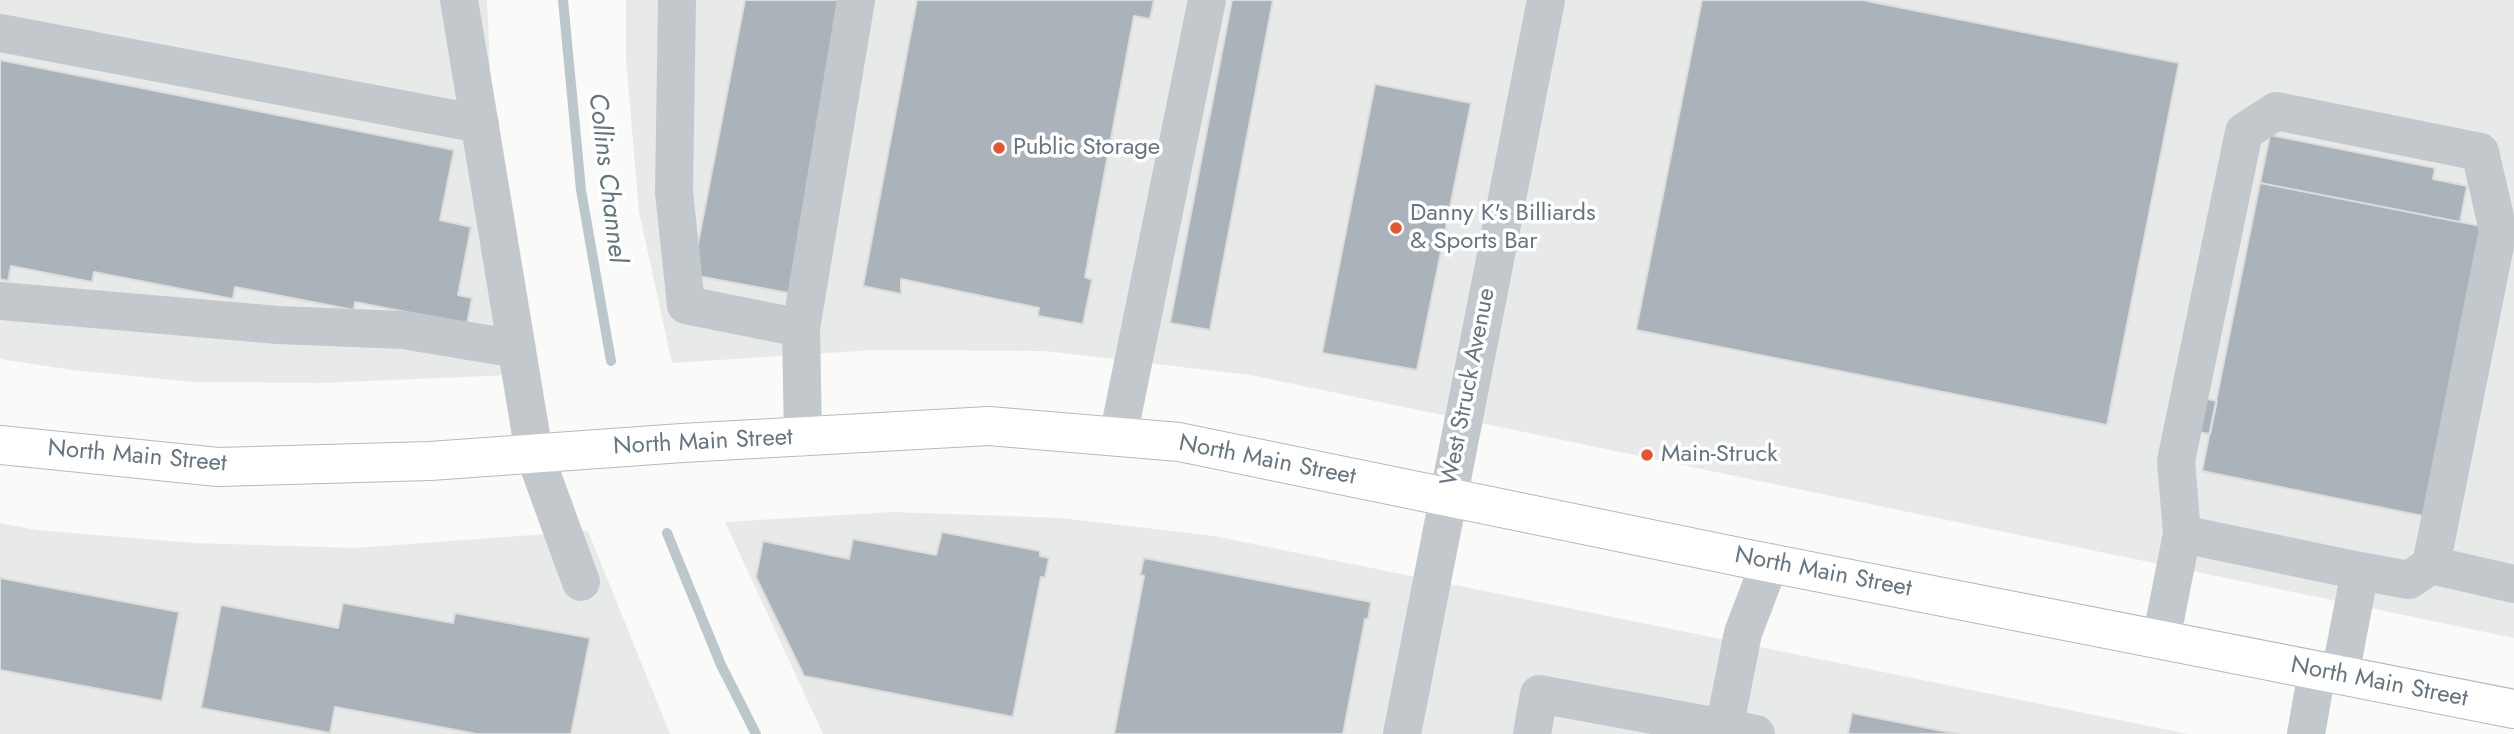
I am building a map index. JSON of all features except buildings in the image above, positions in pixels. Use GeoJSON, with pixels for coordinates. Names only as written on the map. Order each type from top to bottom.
{"type":"FeatureCollection","features":[{"type":"Feature","properties":{"kind":"main road","name":"North Main Street"},"geometry":{"type":"LineString","coordinates":[[0,445],[218,467],[430,461],[989,426],[1179,442],[1446,498],[2514,709]]}},
{"type":"Feature","properties":{"kind":"street"},"geometry":{"type":"LineString","coordinates":[[459,0],[534,453],[581,582]]}},
{"type":"Feature","properties":{"kind":"street"},"geometry":{"type":"LineString","coordinates":[[677,0],[674,192],[686,305],[800,328]]}},
{"type":"Feature","properties":{"kind":"street"},"geometry":{"type":"LineString","coordinates":[[803,437],[800,328],[856,0]]}},
{"type":"Feature","properties":{"kind":"street"},"geometry":{"type":"LineString","coordinates":[[1118,437],[1207,0]]}},
{"type":"Feature","properties":{"kind":"street","name":"West Struck Avenue"},"geometry":{"type":"LineString","coordinates":[[1402,734],[1446,498],[1546,0]]}},
{"type":"Feature","properties":{"kind":"street"},"geometry":{"type":"LineString","coordinates":[[0,33],[480,124]]}},
{"type":"Feature","properties":{"kind":"street"},"geometry":{"type":"LineString","coordinates":[[2161,640],[2182,534],[2176,461],[2244,132],[2276,111],[2480,152],[2498,230],[2431,565],[2409,580],[2182,534]]}},
{"type":"Feature","properties":{"kind":"street"},"geometry":{"type":"LineString","coordinates":[[0,301],[278,325],[403,330],[517,349]]}},
{"type":"Feature","properties":{"kind":"street"},"geometry":{"type":"LineString","coordinates":[[1532,734],[1539,694],[1734,732],[1743,633],[1770,562]]}},
{"type":"Feature","properties":{"kind":"street"},"geometry":{"type":"LineString","coordinates":[[2431,565],[2514,584]]}},
{"type":"Feature","properties":{"kind":"street"},"geometry":{"type":"LineString","coordinates":[[2306,734],[2329,673],[2361,571]]}},
{"type":"Feature","properties":{"kind":"shaded area"},"geometry":{"type":"Polygon","coordinates":[[[0,0],[487,0],[492,112],[537,374],[321,383],[193,382],[72,370],[0,359],[0,0]]]}},
{"type":"Feature","properties":{"kind":"shaded area"},"geometry":{"type":"Polygon","coordinates":[[[626,0],[2514,0],[2514,638],[1250,375],[1045,351],[874,350],[672,363],[639,212],[626,59],[626,0]]]}},
{"type":"Feature","properties":{"kind":"shaded area"},"geometry":{"type":"Polygon","coordinates":[[[893,512],[1061,518],[1214,536],[2188,734],[823,734],[725,522],[893,512]]]}},
{"type":"Feature","properties":{"kind":"shaded area"},"geometry":{"type":"Polygon","coordinates":[[[0,523],[37,530],[194,543],[354,548],[588,531],[670,734],[0,734],[0,523]]]}},
{"type":"Feature","properties":{"kind":"waterway","name":"Collins Channel"},"geometry":{"type":"LineString","coordinates":[[563,0],[581,190],[611,361]]}},
{"type":"Feature","properties":{"kind":"waterway","name":"Collins Channel"},"geometry":{"type":"LineString","coordinates":[[667,533],[721,665],[756,734]]}},
{"type":"Feature","properties":{"kind":"place","name":"Public Storage"},"geometry":{"type":"Point","coordinates":[999,148]}},
{"type":"Feature","properties":{"kind":"place","name":"Danny K's Billiards & Sports Bar"},"geometry":{"type":"Point","coordinates":[1396,228]}},
{"type":"Feature","properties":{"kind":"place","name":"Main-Struck"},"geometry":{"type":"Point","coordinates":[1647,455]}}]}
